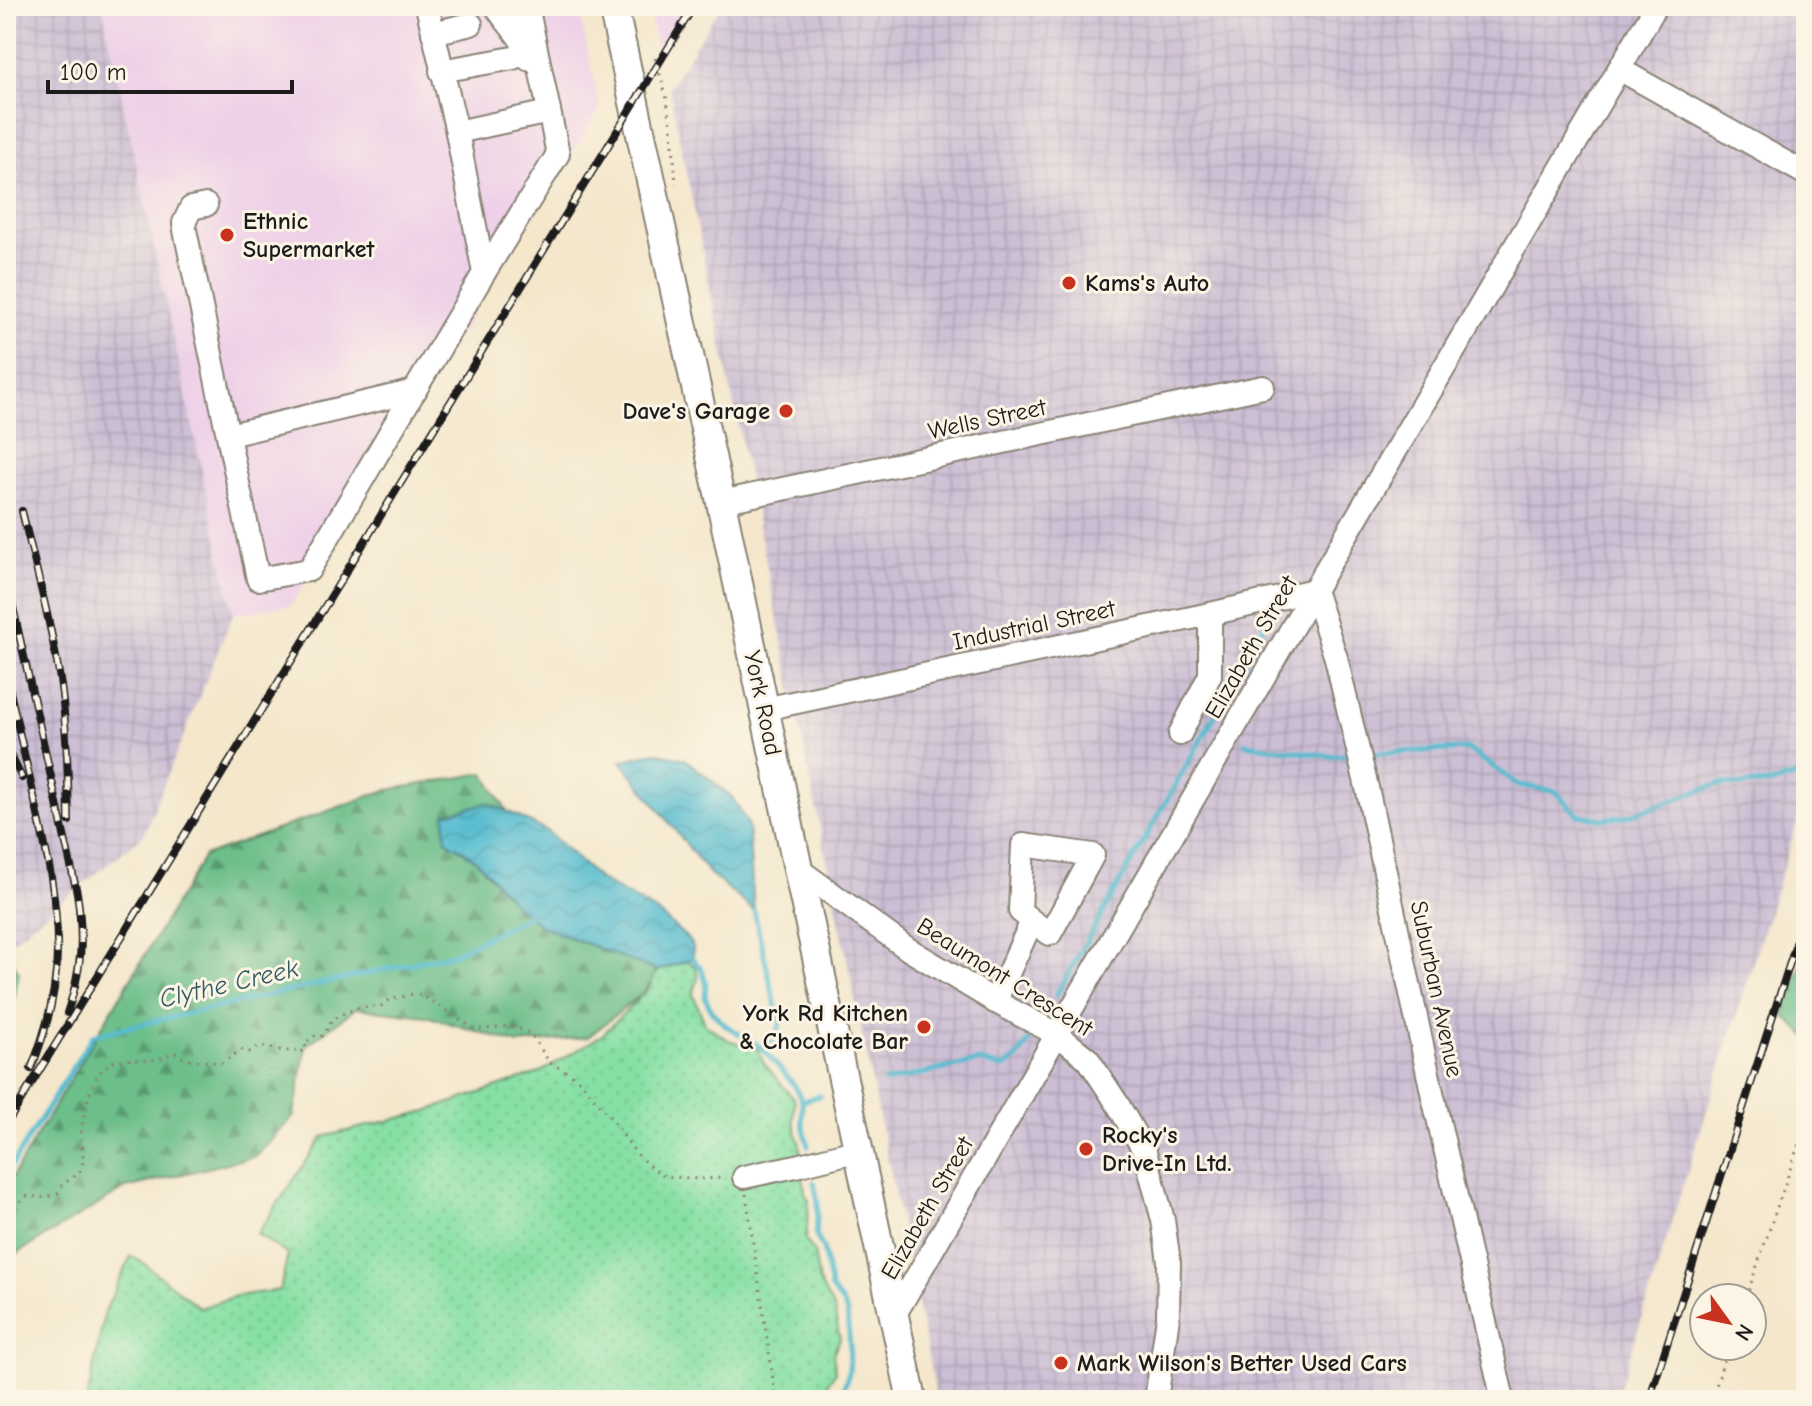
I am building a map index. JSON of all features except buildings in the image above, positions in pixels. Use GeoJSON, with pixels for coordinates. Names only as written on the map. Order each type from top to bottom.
{"type":"FeatureCollection","features":[{"type":"Feature","properties":{"kind":"main road","name":"York Road"},"geometry":{"type":"LineString","coordinates":[[613,6],[912,1400]]}},
{"type":"Feature","properties":{"kind":"street"},"geometry":{"type":"LineString","coordinates":[[206,205],[191,208],[184,223],[258,579],[309,570],[558,154],[526,48],[496,6]]}},
{"type":"Feature","properties":{"kind":"street"},"geometry":{"type":"LineString","coordinates":[[519,6],[529,15],[544,114]]}},
{"type":"Feature","properties":{"kind":"street","name":"Elizabeth Street"},"geometry":{"type":"LineString","coordinates":[[894,1316],[1656,6]]}},
{"type":"Feature","properties":{"kind":"street"},"geometry":{"type":"LineString","coordinates":[[433,7],[433,33],[457,132],[484,273]]}},
{"type":"Feature","properties":{"kind":"street"},"geometry":{"type":"LineString","coordinates":[[433,33],[471,24]]}},
{"type":"Feature","properties":{"kind":"street"},"geometry":{"type":"LineString","coordinates":[[441,71],[513,58]]}},
{"type":"Feature","properties":{"kind":"street"},"geometry":{"type":"LineString","coordinates":[[1619,69],[1806,174]]}},
{"type":"Feature","properties":{"kind":"street"},"geometry":{"type":"LineString","coordinates":[[457,132],[544,114]]}},
{"type":"Feature","properties":{"kind":"street","name":"Wells Street"},"geometry":{"type":"LineString","coordinates":[[721,502],[1263,387]]}},
{"type":"Feature","properties":{"kind":"street"},"geometry":{"type":"LineString","coordinates":[[229,435],[415,391]]}},
{"type":"Feature","properties":{"kind":"street","name":"Industrial Street"},"geometry":{"type":"LineString","coordinates":[[764,709],[1314,590]]}},
{"type":"Feature","properties":{"kind":"street","name":"Suburban Avenue"},"geometry":{"type":"LineString","coordinates":[[1314,590],[1336,658],[1368,792],[1432,1092],[1503,1400]]}},
{"type":"Feature","properties":{"kind":"street"},"geometry":{"type":"LineString","coordinates":[[1180,734],[1210,675],[1210,614]]}},
{"type":"Feature","properties":{"kind":"street","name":"Beaumont Crescent"},"geometry":{"type":"LineString","coordinates":[[798,869],[908,949],[995,1002],[1058,1035],[1088,1059],[1145,1152],[1165,1234],[1170,1286],[1156,1400]]}},
{"type":"Feature","properties":{"kind":"street"},"geometry":{"type":"LineString","coordinates":[[995,1002],[1032,921]]}},
{"type":"Feature","properties":{"kind":"street"},"geometry":{"type":"LineString","coordinates":[[744,1177],[859,1150]]}},
{"type":"Feature","properties":{"kind":"path"},"geometry":{"type":"LineString","coordinates":[[6,1220],[11,1208],[29,1195],[38,1198],[58,1193],[59,1187],[80,1172],[83,1163],[81,1134],[88,1098],[99,1071],[112,1062],[164,1059],[173,1052],[185,1059],[221,1063],[242,1050],[249,1052],[260,1046],[300,1053],[307,1048],[304,1044],[325,1033],[337,1016],[360,1007],[381,1006],[395,998],[412,994],[425,997],[476,1030],[511,1026],[530,1033],[550,1063],[582,1083],[635,1152],[664,1176],[699,1179],[744,1177],[776,1400]]}},
{"type":"Feature","properties":{"kind":"path"},"geometry":{"type":"LineString","coordinates":[[1751,1282],[1806,1123]]}},
{"type":"Feature","properties":{"kind":"path"},"geometry":{"type":"LineString","coordinates":[[1712,1400],[1723,1362]]}},
{"type":"Feature","properties":{"kind":"shaded area"},"geometry":{"type":"Polygon","coordinates":[[[6,6],[102,6],[233,614],[143,836],[6,946],[6,6]]]}},
{"type":"Feature","properties":{"kind":"shaded area"},"geometry":{"type":"Polygon","coordinates":[[[102,6],[578,6],[600,109],[291,605],[233,614],[102,6]]]}},
{"type":"Feature","properties":{"kind":"shaded area"},"geometry":{"type":"Polygon","coordinates":[[[648,6],[684,6],[658,51],[648,6]]]}},
{"type":"Feature","properties":{"kind":"shaded area"},"geometry":{"type":"Polygon","coordinates":[[[721,6],[1806,6],[1806,794],[1616,1400],[937,1400],[669,87],[721,6]]]}},
{"type":"Feature","properties":{"kind":"green space"},"geometry":{"type":"Polygon","coordinates":[[[484,773],[507,811],[487,803],[446,840],[476,860],[517,907],[541,926],[657,971],[648,989],[588,1037],[519,1044],[426,1016],[356,1008],[306,1046],[294,1116],[256,1156],[126,1188],[6,1260],[6,1187],[204,856],[383,791],[484,773]]]}},
{"type":"Feature","properties":{"kind":"green space"},"geometry":{"type":"Polygon","coordinates":[[[6,946],[19,973],[6,1040],[6,946]]]}},
{"type":"Feature","properties":{"kind":"green space"},"geometry":{"type":"Polygon","coordinates":[[[1806,947],[1806,1036],[1784,1016],[1806,947]]]}},
{"type":"Feature","properties":{"kind":"green space"},"geometry":{"type":"Polygon","coordinates":[[[688,961],[696,967],[698,978],[693,994],[705,1024],[728,1040],[758,1049],[763,1062],[795,1100],[793,1120],[809,1201],[806,1240],[814,1252],[819,1282],[834,1309],[840,1339],[833,1354],[836,1372],[828,1383],[825,1400],[87,1400],[105,1311],[131,1256],[200,1308],[236,1296],[280,1290],[288,1255],[257,1234],[323,1137],[424,1112],[539,1073],[602,1035],[648,989],[657,971],[688,961]]]}},
{"type":"Feature","properties":{"kind":"water"},"geometry":{"type":"Polygon","coordinates":[[[655,752],[685,759],[732,797],[748,824],[754,911],[708,872],[621,761],[655,752]]]}},
{"type":"Feature","properties":{"kind":"water"},"geometry":{"type":"Polygon","coordinates":[[[487,803],[547,831],[599,879],[657,912],[686,937],[693,947],[693,959],[657,971],[541,926],[517,907],[476,860],[446,840],[445,814],[487,803]]]}},
{"type":"Feature","properties":{"kind":"waterway"},"geometry":{"type":"LineString","coordinates":[[1056,995],[1264,624]]}},
{"type":"Feature","properties":{"kind":"waterway"},"geometry":{"type":"LineString","coordinates":[[1245,744],[1330,756],[1345,755]]}},
{"type":"Feature","properties":{"kind":"waterway"},"geometry":{"type":"LineString","coordinates":[[1377,753],[1468,749],[1519,785],[1555,791],[1578,815],[1602,819],[1627,816],[1719,784],[1774,783],[1796,776],[1806,768]]}},
{"type":"Feature","properties":{"kind":"waterway"},"geometry":{"type":"LineString","coordinates":[[754,911],[780,1025],[774,1041],[761,1047]]}},
{"type":"Feature","properties":{"kind":"waterway","name":"Clythe Creek"},"geometry":{"type":"LineString","coordinates":[[6,1175],[93,1035],[453,954],[528,916]]}},
{"type":"Feature","properties":{"kind":"waterway","name":"Clythe Creek"},"geometry":{"type":"LineString","coordinates":[[693,959],[701,968],[706,982],[705,997],[712,1012],[725,1025],[761,1047],[795,1086],[802,1101],[802,1120],[808,1146]]}},
{"type":"Feature","properties":{"kind":"waterway"},"geometry":{"type":"LineString","coordinates":[[885,1082],[980,1061],[1003,1068],[1017,1058],[1029,1041]]}},
{"type":"Feature","properties":{"kind":"waterway"},"geometry":{"type":"LineString","coordinates":[[802,1101],[820,1096]]}},
{"type":"Feature","properties":{"kind":"waterway","name":"Clythe Creek"},"geometry":{"type":"LineString","coordinates":[[814,1182],[818,1202],[816,1236],[823,1248],[831,1289],[847,1313],[849,1372],[840,1400]]}},
{"type":"Feature","properties":{"kind":"railway"},"geometry":{"type":"LineString","coordinates":[[6,1125],[694,6]]}},
{"type":"Feature","properties":{"kind":"railway"},"geometry":{"type":"LineString","coordinates":[[22,511],[61,686],[69,821]]}},
{"type":"Feature","properties":{"kind":"railway"},"geometry":{"type":"LineString","coordinates":[[6,576],[77,893],[80,954],[67,1013]]}},
{"type":"Feature","properties":{"kind":"railway"},"geometry":{"type":"LineString","coordinates":[[6,674],[44,841],[56,914],[53,996],[31,1069]]}},
{"type":"Feature","properties":{"kind":"railway"},"geometry":{"type":"LineString","coordinates":[[6,746],[22,778]]}},
{"type":"Feature","properties":{"kind":"railway"},"geometry":{"type":"LineString","coordinates":[[1649,1400],[1806,913]]}},
{"type":"Feature","properties":{"kind":"place","name":"Ethnic Supermarket"},"geometry":{"type":"Point","coordinates":[227,235]}},
{"type":"Feature","properties":{"kind":"place","name":"Kams's Auto"},"geometry":{"type":"Point","coordinates":[1069,283]}},
{"type":"Feature","properties":{"kind":"place","name":"Dave's Garage"},"geometry":{"type":"Point","coordinates":[786,411]}},
{"type":"Feature","properties":{"kind":"place","name":"York Rd Kitchen & Chocolate Bar"},"geometry":{"type":"Point","coordinates":[924,1027]}},
{"type":"Feature","properties":{"kind":"place","name":"Rocky's Drive-In Ltd."},"geometry":{"type":"Point","coordinates":[1086,1149]}},
{"type":"Feature","properties":{"kind":"place","name":"Mark Wilson's Better Used Cars"},"geometry":{"type":"Point","coordinates":[1061,1363]}}]}
